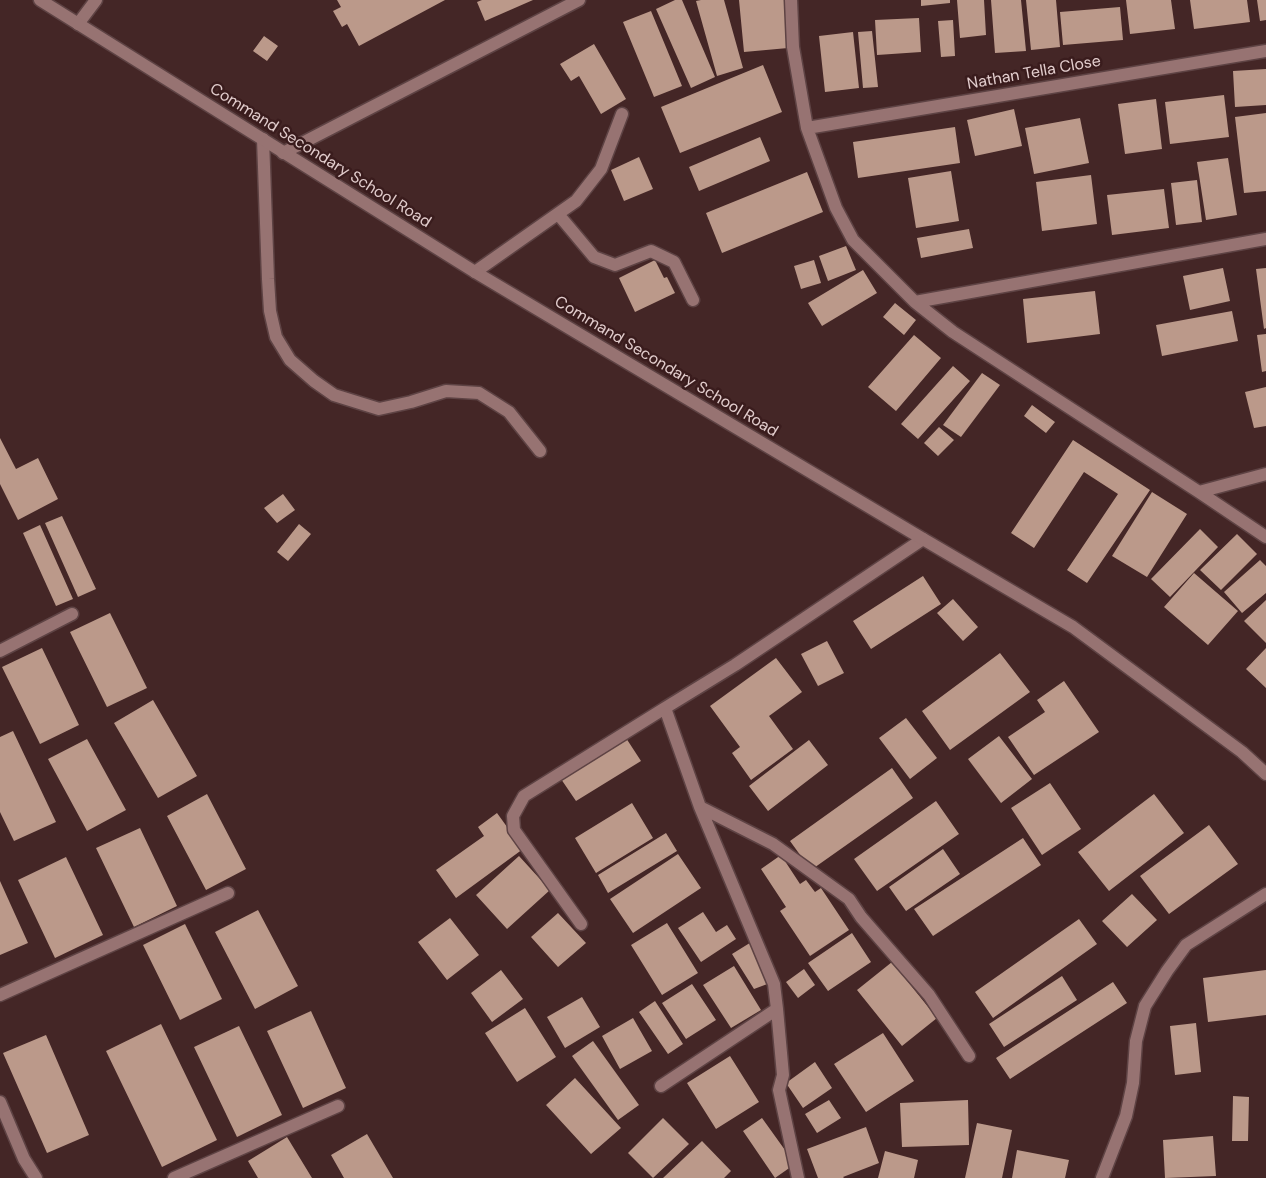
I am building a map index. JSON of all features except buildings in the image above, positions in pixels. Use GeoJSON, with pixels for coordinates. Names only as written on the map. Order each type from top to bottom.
{"type":"FeatureCollection","features":[{"type":"Feature","properties":{"kind":"street","name":"Command Secondary School Road"},"geometry":{"type":"LineString","coordinates":[[40,0],[475,272],[923,540],[1073,627],[1242,752],[1266,774]]}},
{"type":"Feature","properties":{"kind":"street"},"geometry":{"type":"LineString","coordinates":[[78,24],[96,0]]}},
{"type":"Feature","properties":{"kind":"street"},"geometry":{"type":"LineString","coordinates":[[283,153],[579,0]]}},
{"type":"Feature","properties":{"kind":"street"},"geometry":{"type":"LineString","coordinates":[[791,0],[793,47],[807,128],[836,208],[852,240],[915,302],[952,332],[1266,537]]}},
{"type":"Feature","properties":{"kind":"street","name":"Nathan Tella Close"},"geometry":{"type":"LineString","coordinates":[[807,128],[1266,51]]}},
{"type":"Feature","properties":{"kind":"street"},"geometry":{"type":"LineString","coordinates":[[475,272],[576,201],[600,169],[622,114]]}},
{"type":"Feature","properties":{"kind":"street"},"geometry":{"type":"LineString","coordinates":[[263,139],[270,311],[276,337],[290,360],[314,381],[334,394],[379,409],[446,391],[479,393],[509,412],[540,451]]}},
{"type":"Feature","properties":{"kind":"street"},"geometry":{"type":"LineString","coordinates":[[558,214],[594,257],[614,265],[651,250],[674,262],[693,300]]}},
{"type":"Feature","properties":{"kind":"street"},"geometry":{"type":"LineString","coordinates":[[915,302],[1266,239]]}},
{"type":"Feature","properties":{"kind":"street"},"geometry":{"type":"LineString","coordinates":[[1199,492],[1266,474]]}},
{"type":"Feature","properties":{"kind":"street"},"geometry":{"type":"LineString","coordinates":[[581,924],[514,830],[513,816],[524,796],[735,665],[923,540]]}},
{"type":"Feature","properties":{"kind":"street"},"geometry":{"type":"LineString","coordinates":[[0,651],[72,614]]}},
{"type":"Feature","properties":{"kind":"street"},"geometry":{"type":"LineString","coordinates":[[665,708],[700,807],[774,984],[782,1075],[779,1090],[798,1178]]}},
{"type":"Feature","properties":{"kind":"street"},"geometry":{"type":"LineString","coordinates":[[700,807],[773,844],[849,899],[860,917],[929,995],[969,1056]]}},
{"type":"Feature","properties":{"kind":"street"},"geometry":{"type":"LineString","coordinates":[[0,995],[228,893]]}},
{"type":"Feature","properties":{"kind":"street"},"geometry":{"type":"LineString","coordinates":[[1102,1178],[1126,1116],[1134,1083],[1136,1041],[1145,1006],[1186,945],[1266,894]]}},
{"type":"Feature","properties":{"kind":"street"},"geometry":{"type":"LineString","coordinates":[[661,1086],[777,1009]]}},
{"type":"Feature","properties":{"kind":"street"},"geometry":{"type":"LineString","coordinates":[[0,1102],[24,1159],[36,1178]]}},
{"type":"Feature","properties":{"kind":"street"},"geometry":{"type":"LineString","coordinates":[[174,1178],[338,1106]]}}]}
